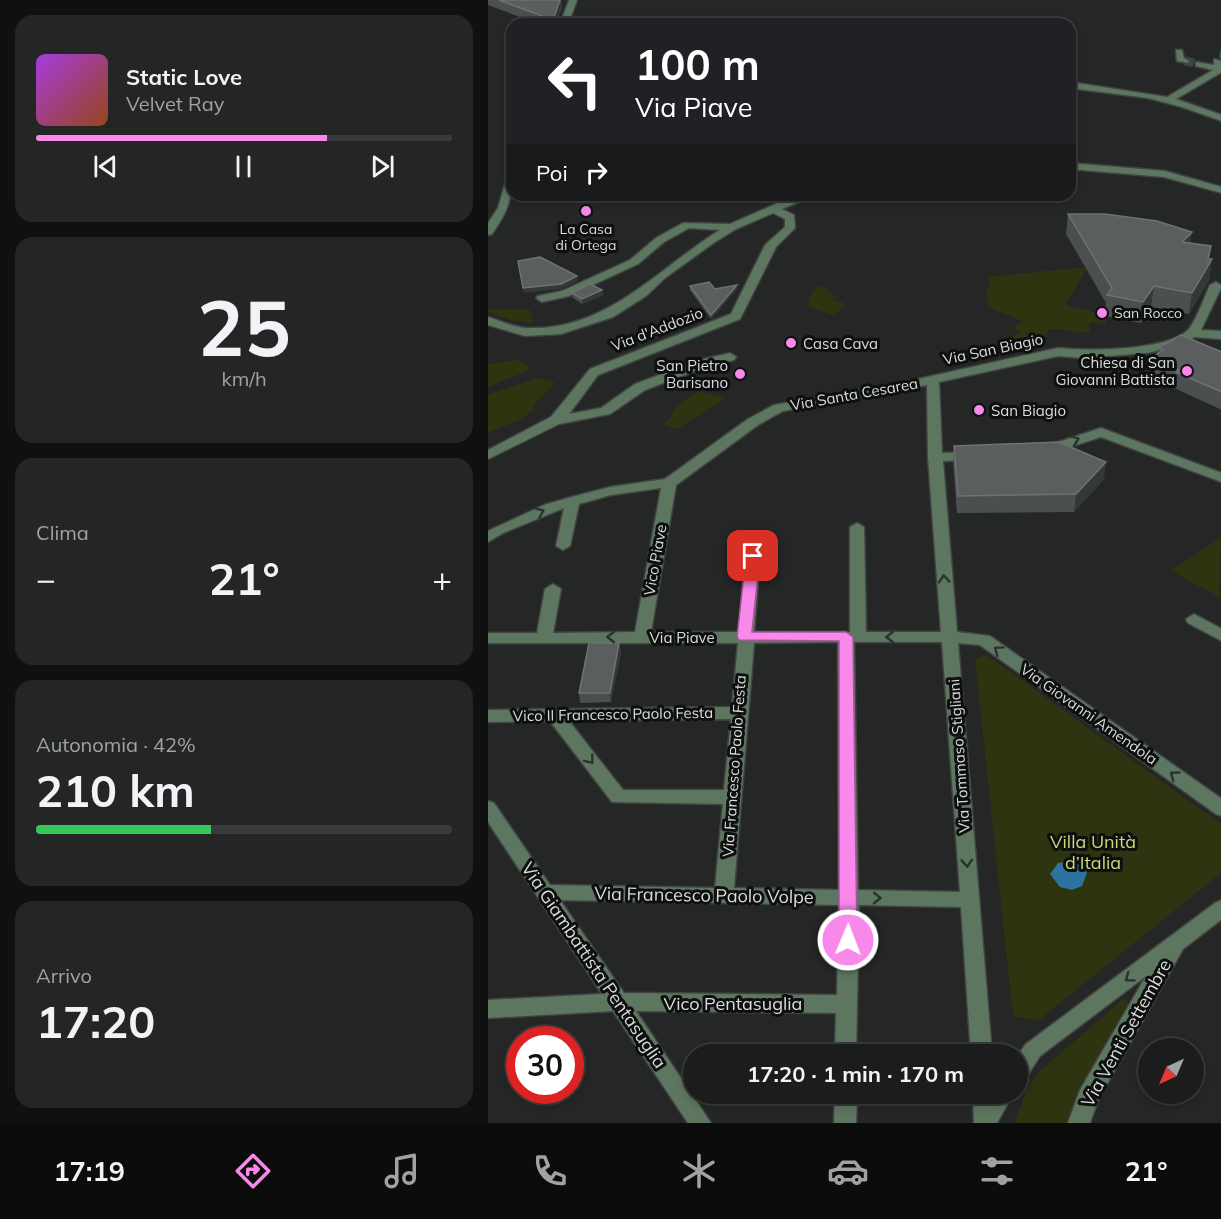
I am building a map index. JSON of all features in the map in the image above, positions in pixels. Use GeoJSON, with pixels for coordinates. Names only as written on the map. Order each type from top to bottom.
{"type":"FeatureCollection","features":[{"type":"Feature","properties":{"kind":"street"},"geometry":{"type":"LineString","coordinates":[[566,18],[573,0]]}},
{"type":"Feature","properties":{"kind":"street"},"geometry":{"type":"LineString","coordinates":[[1199,64],[1220,66]]}},
{"type":"Feature","properties":{"kind":"street"},"geometry":{"type":"LineString","coordinates":[[1169,100],[1220,66]]}},
{"type":"Feature","properties":{"kind":"street"},"geometry":{"type":"LineString","coordinates":[[1076,86],[1152,96],[1222,118]]}},
{"type":"Feature","properties":{"kind":"street"},"geometry":{"type":"LineString","coordinates":[[1076,167],[1165,174],[1188,184],[1222,190]]}},
{"type":"Feature","properties":{"kind":"street"},"geometry":{"type":"LineString","coordinates":[[488,232],[503,208],[506,198]]}},
{"type":"Feature","properties":{"kind":"street"},"geometry":{"type":"LineString","coordinates":[[488,321],[525,332],[561,330],[609,314],[642,294],[660,276],[732,227],[794,201]]}},
{"type":"Feature","properties":{"kind":"street","name":"Via d'Addozio"},"geometry":{"type":"LineString","coordinates":[[488,455],[555,420],[573,402],[584,380],[594,372],[736,316],[771,245],[790,228],[790,217],[773,209]]}},
{"type":"Feature","properties":{"kind":"street"},"geometry":{"type":"LineString","coordinates":[[542,298],[564,294],[634,262],[660,240],[687,225],[732,227]]}},
{"type":"Feature","properties":{"kind":"street"},"geometry":{"type":"LineString","coordinates":[[1216,285],[1193,333],[1222,335]]}},
{"type":"Feature","properties":{"kind":"street","name":"Via San Biagio"},"geometry":{"type":"LineString","coordinates":[[930,380],[969,366],[1058,352],[1083,354],[1135,350],[1170,344],[1193,333]]}},
{"type":"Feature","properties":{"kind":"street"},"geometry":{"type":"LineString","coordinates":[[555,420],[605,411],[640,387],[704,363],[730,357]]}},
{"type":"Feature","properties":{"kind":"street","name":"Via Tommaso Stigliani"},"geometry":{"type":"LineString","coordinates":[[930,380],[934,385],[935,457],[981,1044]]}},
{"type":"Feature","properties":{"kind":"street","name":"Via Santa Cesarea"},"geometry":{"type":"LineString","coordinates":[[488,538],[508,526],[573,501],[610,491],[669,483],[753,422],[779,408],[930,380]]}},
{"type":"Feature","properties":{"kind":"street"},"geometry":{"type":"LineString","coordinates":[[1033,454],[1101,432],[1222,478]]}},
{"type":"Feature","properties":{"kind":"street"},"geometry":{"type":"LineString","coordinates":[[935,457],[992,456]]}},
{"type":"Feature","properties":{"kind":"street","name":"Vico Piave"},"geometry":{"type":"LineString","coordinates":[[642,637],[669,483]]}},
{"type":"Feature","properties":{"kind":"street"},"geometry":{"type":"LineString","coordinates":[[563,546],[573,501]]}},
{"type":"Feature","properties":{"kind":"street"},"geometry":{"type":"LineString","coordinates":[[846,1044],[852,637],[857,527]]}},
{"type":"Feature","properties":{"kind":"street","name":"Via Francesco Paolo Festa"},"geometry":{"type":"LineString","coordinates":[[724,895],[744,637],[753,556]]}},
{"type":"Feature","properties":{"kind":"street"},"geometry":{"type":"LineString","coordinates":[[544,636],[553,589]]}},
{"type":"Feature","properties":{"kind":"street"},"geometry":{"type":"LineString","coordinates":[[1194,619],[1222,636]]}},
{"type":"Feature","properties":{"kind":"street","name":"Via Piave"},"geometry":{"type":"LineString","coordinates":[[488,638],[544,636],[949,637]]}},
{"type":"Feature","properties":{"kind":"street","name":"Via Giovanni Amendola"},"geometry":{"type":"LineString","coordinates":[[949,637],[984,640],[1222,809]]}},
{"type":"Feature","properties":{"kind":"street","name":"Vico II Francesco Paolo Festa"},"geometry":{"type":"LineString","coordinates":[[488,716],[738,713]]}},
{"type":"Feature","properties":{"kind":"street"},"geometry":{"type":"LineString","coordinates":[[554,714],[618,797],[732,797]]}},
{"type":"Feature","properties":{"kind":"street","name":"Via Giambattista Pentasuglia"},"geometry":{"type":"LineString","coordinates":[[488,808],[700,1123]]}},
{"type":"Feature","properties":{"kind":"street","name":"Via Francesco Paolo Volpe"},"geometry":{"type":"LineString","coordinates":[[546,892],[970,900]]}},
{"type":"Feature","properties":{"kind":"street","name":"Via Venti Settembre"},"geometry":{"type":"LineString","coordinates":[[1028,1057],[1033,1050],[1222,909]]}},
{"type":"Feature","properties":{"kind":"street","name":"Via Venti Settembre"},"geometry":{"type":"LineString","coordinates":[[1079,1123],[1088,1096],[1176,943]]}},
{"type":"Feature","properties":{"kind":"street","name":"Vico Pentasuglia"},"geometry":{"type":"LineString","coordinates":[[488,1009],[620,1002],[847,1004]]}},
{"type":"Feature","properties":{"kind":"street"},"geometry":{"type":"LineString","coordinates":[[845,1123],[846,1104]]}},
{"type":"Feature","properties":{"kind":"street"},"geometry":{"type":"LineString","coordinates":[[984,1104],[984,1122]]}},
{"type":"Feature","properties":{"kind":"street"},"geometry":{"type":"LineString","coordinates":[[984,1122],[996,1104]]}},
{"type":"Feature","properties":{"kind":"green space"},"geometry":{"type":"Polygon","coordinates":[[[1085,267],[1086,271],[1065,305],[1105,315],[1106,324],[1089,323],[1090,332],[1072,333],[1070,330],[1049,329],[1045,336],[1030,342],[1024,338],[1009,343],[1005,340],[1021,332],[1013,328],[1023,321],[989,308],[986,290],[991,288],[988,277],[1085,267]]]}},
{"type":"Feature","properties":{"kind":"green space"},"geometry":{"type":"Polygon","coordinates":[[[821,285],[836,297],[831,299],[847,304],[834,315],[808,307],[811,293],[821,285]]]}},
{"type":"Feature","properties":{"kind":"green space"},"geometry":{"type":"Polygon","coordinates":[[[488,310],[530,310],[533,319],[532,323],[513,321],[488,312],[488,310]]]}},
{"type":"Feature","properties":{"kind":"green space"},"geometry":{"type":"Polygon","coordinates":[[[517,360],[525,363],[530,370],[488,387],[488,364],[517,360]]]}},
{"type":"Feature","properties":{"kind":"green space"},"geometry":{"type":"Polygon","coordinates":[[[537,378],[555,382],[533,406],[536,408],[518,421],[488,432],[488,395],[537,378]]]}},
{"type":"Feature","properties":{"kind":"green space"},"geometry":{"type":"Polygon","coordinates":[[[698,391],[726,398],[677,429],[662,424],[669,419],[677,406],[698,391]]]}},
{"type":"Feature","properties":{"kind":"green space"},"geometry":{"type":"Polygon","coordinates":[[[1221,537],[1219,597],[1171,571],[1221,537]]]}},
{"type":"Feature","properties":{"kind":"green space","name":"Villa Unità d’Italia"},"geometry":{"type":"Polygon","coordinates":[[[987,655],[1221,824],[1221,873],[1039,1020],[1013,1017],[975,659],[987,655]]]}},
{"type":"Feature","properties":{"kind":"green space"},"geometry":{"type":"Polygon","coordinates":[[[1124,998],[1128,1003],[1084,1082],[1068,1123],[1015,1123],[1021,1104],[1028,1104],[1028,1087],[1039,1072],[1124,998]]]}},
{"type":"Feature","properties":{"kind":"water"},"geometry":{"type":"Polygon","coordinates":[[[1070,861],[1081,865],[1087,873],[1082,886],[1072,890],[1060,887],[1050,874],[1058,863],[1070,861]]]}},
{"type":"Feature","properties":{"kind":"building"},"geometry":{"type":"Polygon","coordinates":[[[499,0],[560,0],[554,18],[548,18],[499,0]]]}},
{"type":"Feature","properties":{"kind":"building"},"geometry":{"type":"Polygon","coordinates":[[[1068,214],[1105,214],[1157,221],[1192,232],[1182,242],[1211,246],[1208,259],[1212,259],[1192,293],[1154,286],[1143,302],[1107,295],[1112,288],[1068,214]]]}},
{"type":"Feature","properties":{"kind":"building"},"geometry":{"type":"Polygon","coordinates":[[[540,257],[577,276],[561,284],[523,288],[518,261],[540,257]]]}},
{"type":"Feature","properties":{"kind":"building"},"geometry":{"type":"Polygon","coordinates":[[[709,282],[715,289],[737,285],[711,315],[690,286],[709,282]]]}},
{"type":"Feature","properties":{"kind":"building"},"geometry":{"type":"Polygon","coordinates":[[[590,284],[602,290],[582,299],[572,293],[590,284]]]}},
{"type":"Feature","properties":{"kind":"building"},"geometry":{"type":"Polygon","coordinates":[[[1181,335],[1222,352],[1222,392],[1176,372],[1179,370],[1151,358],[1163,350],[1158,348],[1181,335]]]}},
{"type":"Feature","properties":{"kind":"building"},"geometry":{"type":"Polygon","coordinates":[[[1059,442],[1106,462],[1076,494],[958,496],[954,446],[1059,442]]]}},
{"type":"Feature","properties":{"kind":"building"},"geometry":{"type":"Polygon","coordinates":[[[589,643],[619,643],[610,693],[579,693],[589,643]]]}},
{"type":"Feature","properties":{"kind":"tunnel"},"geometry":{"type":"LineString","coordinates":[[1185,61],[1199,64]]}},
{"type":"Feature","properties":{"kind":"place","name":"La Casa di Ortega"},"geometry":{"type":"Point","coordinates":[586,211]}},
{"type":"Feature","properties":{"kind":"place","name":"San Rocco"},"geometry":{"type":"Point","coordinates":[1102,313]}},
{"type":"Feature","properties":{"kind":"place","name":"Casa Cava"},"geometry":{"type":"Point","coordinates":[791,343]}},
{"type":"Feature","properties":{"kind":"place","name":"Chiesa di San Giovanni Battista"},"geometry":{"type":"Point","coordinates":[1187,371]}},
{"type":"Feature","properties":{"kind":"place","name":"San Pietro Barisano"},"geometry":{"type":"Point","coordinates":[740,374]}},
{"type":"Feature","properties":{"kind":"place","name":"San Biagio"},"geometry":{"type":"Point","coordinates":[979,410]}},
{"type":"Feature","properties":{"kind":"route"},"geometry":{"type":"LineString","coordinates":[[753,556],[744,637],[846,637],[848,940]]}}]}
